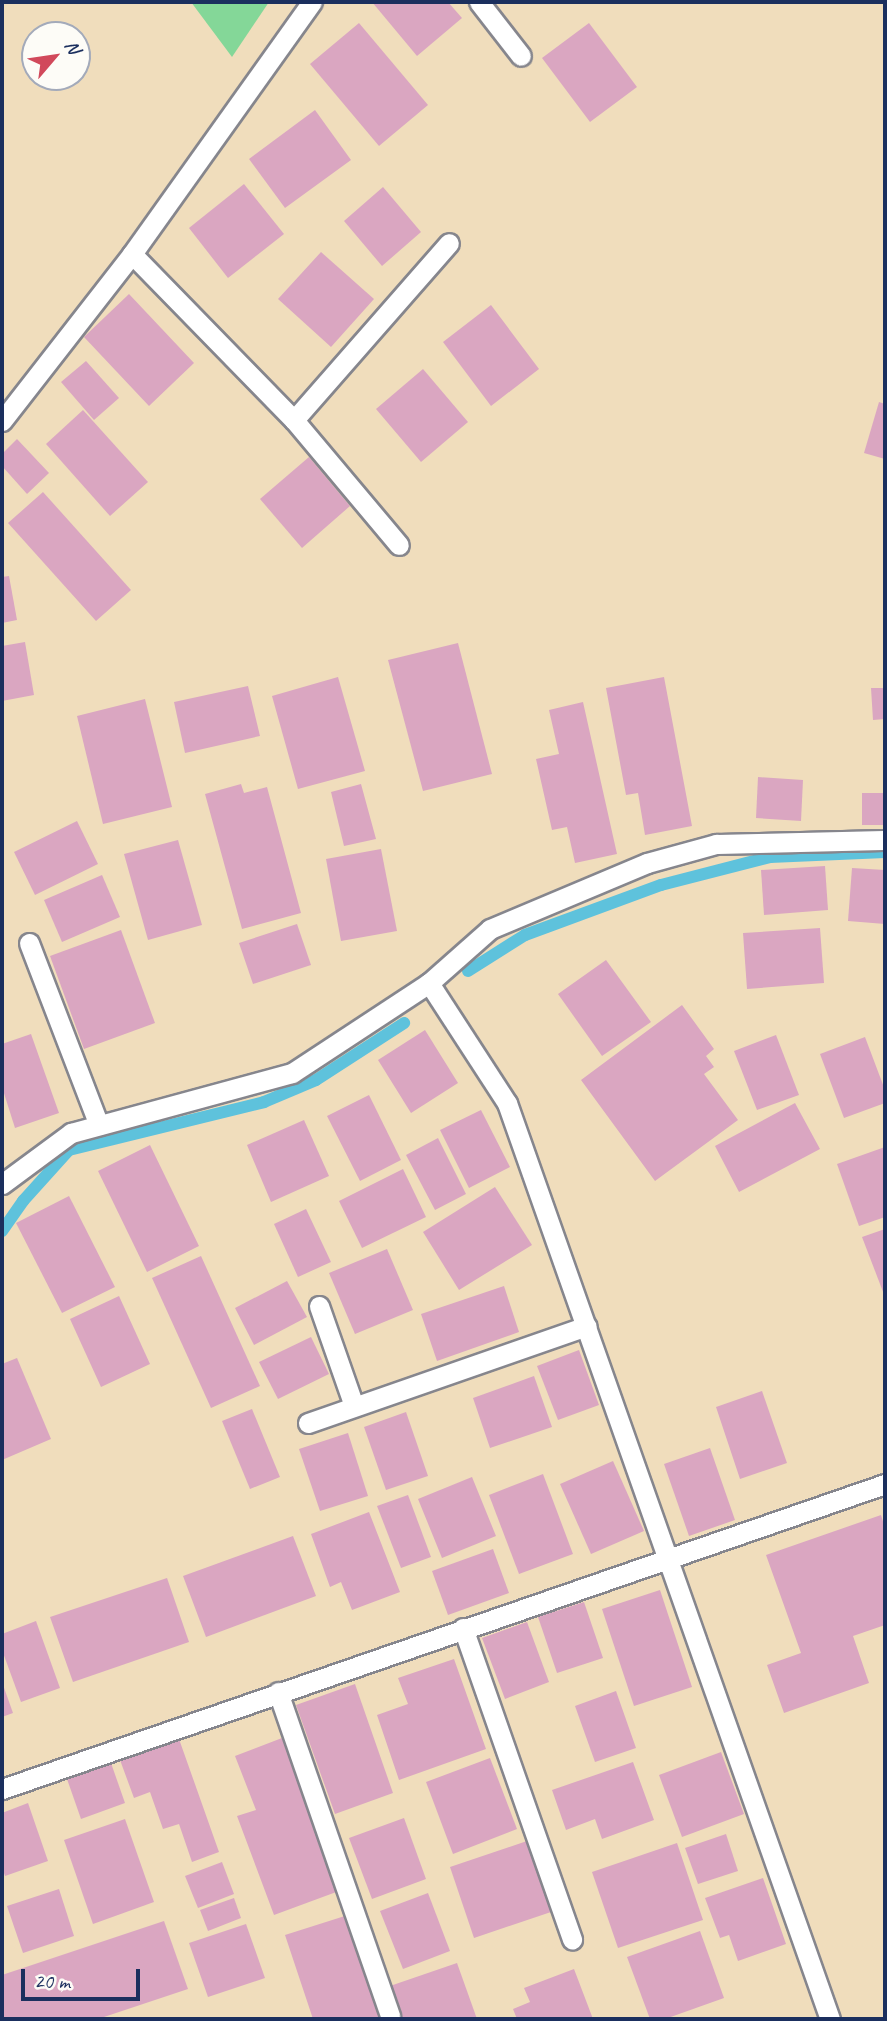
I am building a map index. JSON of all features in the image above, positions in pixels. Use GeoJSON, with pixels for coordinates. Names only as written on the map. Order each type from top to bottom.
{"type":"FeatureCollection","features":[{"type":"Feature","properties":{"kind":"lane"},"geometry":{"type":"LineString","coordinates":[[2,421],[132,254],[312,2]]}},
{"type":"Feature","properties":{"kind":"lane"},"geometry":{"type":"LineString","coordinates":[[479,2],[521,56]]}},
{"type":"Feature","properties":{"kind":"lane"},"geometry":{"type":"LineString","coordinates":[[294,420],[449,243]]}},
{"type":"Feature","properties":{"kind":"lane"},"geometry":{"type":"LineString","coordinates":[[132,254],[294,420],[399,545]]}},
{"type":"Feature","properties":{"kind":"lane"},"geometry":{"type":"LineString","coordinates":[[2,1184],[71,1133],[292,1073],[429,983],[490,929],[647,863],[716,844],[885,840]]}},
{"type":"Feature","properties":{"kind":"lane"},"geometry":{"type":"LineString","coordinates":[[29,943],[99,1125]]}},
{"type":"Feature","properties":{"kind":"lane"},"geometry":{"type":"LineString","coordinates":[[429,983],[507,1103],[830,2019]]}},
{"type":"Feature","properties":{"kind":"lane"},"geometry":{"type":"LineString","coordinates":[[319,1306],[355,1406]]}},
{"type":"Feature","properties":{"kind":"lane"},"geometry":{"type":"LineString","coordinates":[[308,1423],[587,1326]]}},
{"type":"Feature","properties":{"kind":"lane"},"geometry":{"type":"LineString","coordinates":[[2,1789],[885,1484]]}},
{"type":"Feature","properties":{"kind":"lane"},"geometry":{"type":"LineString","coordinates":[[463,1629],[572,1939]]}},
{"type":"Feature","properties":{"kind":"lane"},"geometry":{"type":"LineString","coordinates":[[278,1692],[390,2016]]}},
{"type":"Feature","properties":{"kind":"green space"},"geometry":{"type":"Polygon","coordinates":[[[191,2],[269,2],[232,57],[191,2]]]}},
{"type":"Feature","properties":{"kind":"building"},"geometry":{"type":"Polygon","coordinates":[[[372,2],[448,2],[462,18],[417,56],[372,2]]]}},
{"type":"Feature","properties":{"kind":"building"},"geometry":{"type":"Polygon","coordinates":[[[359,23],[428,105],[379,146],[310,64],[359,23]]]}},
{"type":"Feature","properties":{"kind":"building"},"geometry":{"type":"Polygon","coordinates":[[[589,23],[637,87],[590,122],[542,58],[589,23]]]}},
{"type":"Feature","properties":{"kind":"building"},"geometry":{"type":"Polygon","coordinates":[[[315,110],[351,160],[285,208],[249,159],[315,110]]]}},
{"type":"Feature","properties":{"kind":"building"},"geometry":{"type":"Polygon","coordinates":[[[244,184],[284,234],[228,278],[189,228],[244,184]]]}},
{"type":"Feature","properties":{"kind":"building"},"geometry":{"type":"Polygon","coordinates":[[[383,187],[421,232],[382,266],[344,221],[383,187]]]}},
{"type":"Feature","properties":{"kind":"building"},"geometry":{"type":"Polygon","coordinates":[[[321,252],[374,299],[331,347],[278,299],[321,252]]]}},
{"type":"Feature","properties":{"kind":"building"},"geometry":{"type":"Polygon","coordinates":[[[129,294],[194,363],[149,406],[84,337],[129,294]]]}},
{"type":"Feature","properties":{"kind":"building"},"geometry":{"type":"Polygon","coordinates":[[[491,305],[539,369],[491,406],[443,342],[491,305]]]}},
{"type":"Feature","properties":{"kind":"building"},"geometry":{"type":"Polygon","coordinates":[[[86,361],[119,398],[94,420],[61,382],[86,361]]]}},
{"type":"Feature","properties":{"kind":"building"},"geometry":{"type":"Polygon","coordinates":[[[423,369],[468,422],[421,462],[376,409],[423,369]]]}},
{"type":"Feature","properties":{"kind":"building"},"geometry":{"type":"Polygon","coordinates":[[[879,402],[885,404],[885,459],[864,453],[879,402]]]}},
{"type":"Feature","properties":{"kind":"building"},"geometry":{"type":"Polygon","coordinates":[[[83,410],[148,482],[110,516],[46,444],[83,410]]]}},
{"type":"Feature","properties":{"kind":"building"},"geometry":{"type":"Polygon","coordinates":[[[17,439],[49,473],[27,494],[2,466],[2,454],[17,439]]]}},
{"type":"Feature","properties":{"kind":"building"},"geometry":{"type":"Polygon","coordinates":[[[309,457],[350,506],[302,548],[260,499],[309,457]]]}},
{"type":"Feature","properties":{"kind":"building"},"geometry":{"type":"Polygon","coordinates":[[[43,492],[131,590],[96,621],[8,523],[43,492]]]}},
{"type":"Feature","properties":{"kind":"building"},"geometry":{"type":"Polygon","coordinates":[[[9,576],[17,620],[2,623],[2,577],[9,576]]]}},
{"type":"Feature","properties":{"kind":"building"},"geometry":{"type":"Polygon","coordinates":[[[25,642],[34,695],[2,701],[2,646],[25,642]]]}},
{"type":"Feature","properties":{"kind":"building"},"geometry":{"type":"Polygon","coordinates":[[[458,643],[492,774],[423,791],[388,660],[458,643]]]}},
{"type":"Feature","properties":{"kind":"building"},"geometry":{"type":"Polygon","coordinates":[[[338,677],[365,771],[298,789],[272,696],[338,677]]]}},
{"type":"Feature","properties":{"kind":"building"},"geometry":{"type":"Polygon","coordinates":[[[664,677],[692,826],[645,835],[638,793],[626,795],[606,688],[664,677]]]}},
{"type":"Feature","properties":{"kind":"building"},"geometry":{"type":"Polygon","coordinates":[[[248,686],[260,736],[185,753],[174,702],[248,686]]]}},
{"type":"Feature","properties":{"kind":"building"},"geometry":{"type":"Polygon","coordinates":[[[871,688],[885,688],[885,719],[873,720],[871,688]]]}},
{"type":"Feature","properties":{"kind":"building"},"geometry":{"type":"Polygon","coordinates":[[[145,699],[172,807],[103,824],[77,716],[145,699]]]}},
{"type":"Feature","properties":{"kind":"building"},"geometry":{"type":"Polygon","coordinates":[[[583,702],[617,854],[575,863],[567,827],[552,830],[536,759],[559,754],[549,710],[583,702]]]}},
{"type":"Feature","properties":{"kind":"building"},"geometry":{"type":"Polygon","coordinates":[[[758,777],[803,780],[801,821],[756,818],[758,777]]]}},
{"type":"Feature","properties":{"kind":"building"},"geometry":{"type":"Polygon","coordinates":[[[241,784],[244,793],[267,787],[301,913],[242,929],[205,794],[241,784]]]}},
{"type":"Feature","properties":{"kind":"building"},"geometry":{"type":"Polygon","coordinates":[[[361,784],[376,839],[344,846],[331,792],[361,784]]]}},
{"type":"Feature","properties":{"kind":"building"},"geometry":{"type":"Polygon","coordinates":[[[862,793],[885,793],[885,825],[862,825],[862,793]]]}},
{"type":"Feature","properties":{"kind":"building"},"geometry":{"type":"Polygon","coordinates":[[[77,821],[98,864],[35,895],[14,852],[77,821]]]}},
{"type":"Feature","properties":{"kind":"building"},"geometry":{"type":"Polygon","coordinates":[[[178,840],[202,925],[148,940],[124,854],[178,840]]]}},
{"type":"Feature","properties":{"kind":"building"},"geometry":{"type":"Polygon","coordinates":[[[381,849],[397,931],[341,941],[326,859],[381,849]]]}},
{"type":"Feature","properties":{"kind":"building"},"geometry":{"type":"Polygon","coordinates":[[[825,866],[828,910],[764,915],[761,870],[825,866]]]}},
{"type":"Feature","properties":{"kind":"building"},"geometry":{"type":"Polygon","coordinates":[[[852,868],[885,870],[885,924],[848,921],[852,868]]]}},
{"type":"Feature","properties":{"kind":"building"},"geometry":{"type":"Polygon","coordinates":[[[102,875],[120,917],[62,942],[44,900],[102,875]]]}},
{"type":"Feature","properties":{"kind":"building"},"geometry":{"type":"Polygon","coordinates":[[[297,924],[311,965],[253,984],[239,943],[297,924]]]}},
{"type":"Feature","properties":{"kind":"building"},"geometry":{"type":"Polygon","coordinates":[[[820,928],[824,983],[747,989],[743,933],[820,928]]]}},
{"type":"Feature","properties":{"kind":"building"},"geometry":{"type":"Polygon","coordinates":[[[121,930],[155,1023],[84,1049],[50,956],[121,930]]]}},
{"type":"Feature","properties":{"kind":"building"},"geometry":{"type":"Polygon","coordinates":[[[606,960],[651,1022],[602,1056],[558,994],[606,960]]]}},
{"type":"Feature","properties":{"kind":"building"},"geometry":{"type":"Polygon","coordinates":[[[682,1005],[714,1049],[706,1056],[714,1067],[704,1074],[738,1120],[655,1181],[581,1080],[682,1005]]]}},
{"type":"Feature","properties":{"kind":"building"},"geometry":{"type":"Polygon","coordinates":[[[425,1030],[458,1083],[411,1113],[378,1060],[425,1030]]]}},
{"type":"Feature","properties":{"kind":"building"},"geometry":{"type":"Polygon","coordinates":[[[31,1034],[59,1113],[15,1128],[2,1087],[2,1044],[31,1034]]]}},
{"type":"Feature","properties":{"kind":"building"},"geometry":{"type":"Polygon","coordinates":[[[776,1035],[799,1095],[757,1110],[734,1051],[776,1035]]]}},
{"type":"Feature","properties":{"kind":"building"},"geometry":{"type":"Polygon","coordinates":[[[865,1037],[885,1090],[885,1103],[844,1118],[820,1054],[865,1037]]]}},
{"type":"Feature","properties":{"kind":"building"},"geometry":{"type":"Polygon","coordinates":[[[369,1095],[401,1160],[360,1181],[327,1116],[369,1095]]]}},
{"type":"Feature","properties":{"kind":"building"},"geometry":{"type":"Polygon","coordinates":[[[795,1103],[820,1149],[739,1192],[715,1146],[795,1103]]]}},
{"type":"Feature","properties":{"kind":"building"},"geometry":{"type":"Polygon","coordinates":[[[481,1110],[510,1167],[469,1188],[440,1130],[481,1110]]]}},
{"type":"Feature","properties":{"kind":"building"},"geometry":{"type":"Polygon","coordinates":[[[304,1120],[329,1176],[271,1202],[247,1145],[304,1120]]]}},
{"type":"Feature","properties":{"kind":"building"},"geometry":{"type":"Polygon","coordinates":[[[438,1138],[466,1194],[435,1210],[406,1155],[438,1138]]]}},
{"type":"Feature","properties":{"kind":"building"},"geometry":{"type":"Polygon","coordinates":[[[150,1145],[199,1246],[147,1272],[98,1171],[150,1145]]]}},
{"type":"Feature","properties":{"kind":"building"},"geometry":{"type":"Polygon","coordinates":[[[885,1147],[885,1217],[859,1226],[837,1164],[885,1147]]]}},
{"type":"Feature","properties":{"kind":"building"},"geometry":{"type":"Polygon","coordinates":[[[403,1169],[426,1217],[362,1248],[339,1201],[403,1169]]]}},
{"type":"Feature","properties":{"kind":"building"},"geometry":{"type":"Polygon","coordinates":[[[495,1187],[532,1245],[459,1290],[423,1232],[495,1187]]]}},
{"type":"Feature","properties":{"kind":"building"},"geometry":{"type":"Polygon","coordinates":[[[69,1196],[115,1287],[62,1313],[16,1223],[69,1196]]]}},
{"type":"Feature","properties":{"kind":"building"},"geometry":{"type":"Polygon","coordinates":[[[306,1209],[331,1262],[298,1277],[274,1224],[306,1209]]]}},
{"type":"Feature","properties":{"kind":"building"},"geometry":{"type":"Polygon","coordinates":[[[885,1229],[885,1297],[862,1237],[885,1229]]]}},
{"type":"Feature","properties":{"kind":"building"},"geometry":{"type":"Polygon","coordinates":[[[387,1249],[413,1310],[355,1334],[329,1273],[387,1249]]]}},
{"type":"Feature","properties":{"kind":"building"},"geometry":{"type":"Polygon","coordinates":[[[201,1256],[260,1386],[211,1408],[152,1278],[201,1256]]]}},
{"type":"Feature","properties":{"kind":"building"},"geometry":{"type":"Polygon","coordinates":[[[287,1281],[307,1317],[254,1345],[235,1308],[287,1281]]]}},
{"type":"Feature","properties":{"kind":"building"},"geometry":{"type":"Polygon","coordinates":[[[504,1286],[519,1332],[437,1361],[421,1314],[504,1286]]]}},
{"type":"Feature","properties":{"kind":"building"},"geometry":{"type":"Polygon","coordinates":[[[119,1296],[150,1364],[101,1387],[70,1319],[119,1296]]]}},
{"type":"Feature","properties":{"kind":"building"},"geometry":{"type":"Polygon","coordinates":[[[311,1337],[329,1374],[278,1399],[259,1362],[311,1337]]]}},
{"type":"Feature","properties":{"kind":"building"},"geometry":{"type":"Polygon","coordinates":[[[579,1350],[599,1405],[558,1420],[537,1366],[579,1350]]]}},
{"type":"Feature","properties":{"kind":"building"},"geometry":{"type":"Polygon","coordinates":[[[17,1358],[51,1439],[2,1460],[2,1364],[17,1358]]]}},
{"type":"Feature","properties":{"kind":"building"},"geometry":{"type":"Polygon","coordinates":[[[534,1376],[552,1427],[490,1448],[473,1398],[534,1376]]]}},
{"type":"Feature","properties":{"kind":"building"},"geometry":{"type":"Polygon","coordinates":[[[762,1391],[787,1463],[740,1479],[716,1407],[762,1391]]]}},
{"type":"Feature","properties":{"kind":"building"},"geometry":{"type":"Polygon","coordinates":[[[252,1409],[280,1477],[250,1489],[222,1421],[252,1409]]]}},
{"type":"Feature","properties":{"kind":"building"},"geometry":{"type":"Polygon","coordinates":[[[406,1412],[428,1476],[386,1490],[364,1427],[406,1412]]]}},
{"type":"Feature","properties":{"kind":"building"},"geometry":{"type":"Polygon","coordinates":[[[348,1433],[368,1496],[320,1511],[299,1449],[348,1433]]]}},
{"type":"Feature","properties":{"kind":"building"},"geometry":{"type":"Polygon","coordinates":[[[710,1448],[735,1520],[689,1536],[664,1464],[710,1448]]]}},
{"type":"Feature","properties":{"kind":"building"},"geometry":{"type":"Polygon","coordinates":[[[613,1461],[644,1531],[591,1554],[560,1484],[613,1461]]]}},
{"type":"Feature","properties":{"kind":"building"},"geometry":{"type":"Polygon","coordinates":[[[543,1474],[573,1554],[519,1574],[489,1495],[543,1474]]]}},
{"type":"Feature","properties":{"kind":"building"},"geometry":{"type":"Polygon","coordinates":[[[472,1477],[496,1536],[442,1558],[418,1499],[472,1477]]]}},
{"type":"Feature","properties":{"kind":"building"},"geometry":{"type":"Polygon","coordinates":[[[408,1495],[431,1557],[401,1568],[377,1506],[408,1495]]]}},
{"type":"Feature","properties":{"kind":"building"},"geometry":{"type":"Polygon","coordinates":[[[369,1512],[400,1592],[352,1610],[341,1582],[330,1587],[311,1534],[369,1512]]]}},
{"type":"Feature","properties":{"kind":"building"},"geometry":{"type":"Polygon","coordinates":[[[881,1515],[885,1528],[885,1625],[853,1636],[869,1683],[784,1713],[767,1665],[801,1653],[766,1555],[881,1515]]]}},
{"type":"Feature","properties":{"kind":"building"},"geometry":{"type":"Polygon","coordinates":[[[293,1536],[316,1596],[206,1637],[183,1576],[293,1536]]]}},
{"type":"Feature","properties":{"kind":"building"},"geometry":{"type":"Polygon","coordinates":[[[493,1549],[509,1593],[448,1615],[432,1571],[493,1549]]]}},
{"type":"Feature","properties":{"kind":"building"},"geometry":{"type":"Polygon","coordinates":[[[167,1578],[189,1642],[73,1682],[50,1617],[167,1578]]]}},
{"type":"Feature","properties":{"kind":"building"},"geometry":{"type":"Polygon","coordinates":[[[660,1590],[692,1687],[634,1706],[602,1609],[660,1590]]]}},
{"type":"Feature","properties":{"kind":"building"},"geometry":{"type":"Polygon","coordinates":[[[584,1602],[603,1658],[557,1673],[538,1617],[584,1602]]]}},
{"type":"Feature","properties":{"kind":"building"},"geometry":{"type":"Polygon","coordinates":[[[36,1621],[60,1688],[21,1702],[2,1650],[2,1634],[36,1621]]]}},
{"type":"Feature","properties":{"kind":"building"},"geometry":{"type":"Polygon","coordinates":[[[527,1622],[549,1682],[505,1699],[482,1638],[527,1622]]]}},
{"type":"Feature","properties":{"kind":"building"},"geometry":{"type":"Polygon","coordinates":[[[454,1659],[486,1749],[399,1780],[377,1715],[408,1704],[398,1678],[454,1659]]]}},
{"type":"Feature","properties":{"kind":"building"},"geometry":{"type":"Polygon","coordinates":[[[2,1682],[13,1713],[2,1717],[2,1682]]]}},
{"type":"Feature","properties":{"kind":"building"},"geometry":{"type":"Polygon","coordinates":[[[355,1684],[393,1793],[335,1814],[296,1705],[355,1684]]]}},
{"type":"Feature","properties":{"kind":"building"},"geometry":{"type":"Polygon","coordinates":[[[616,1691],[636,1748],[595,1762],[575,1706],[616,1691]]]}},
{"type":"Feature","properties":{"kind":"building"},"geometry":{"type":"Polygon","coordinates":[[[282,1738],[339,1891],[274,1915],[237,1816],[256,1810],[235,1756],[282,1738]]]}},
{"type":"Feature","properties":{"kind":"building"},"geometry":{"type":"Polygon","coordinates":[[[179,1739],[219,1852],[192,1862],[179,1824],[163,1829],[150,1792],[134,1798],[120,1760],[179,1739]]]}},
{"type":"Feature","properties":{"kind":"building"},"geometry":{"type":"Polygon","coordinates":[[[721,1752],[744,1814],[682,1837],[659,1775],[721,1752]]]}},
{"type":"Feature","properties":{"kind":"building"},"geometry":{"type":"Polygon","coordinates":[[[490,1758],[517,1829],[453,1854],[426,1782],[490,1758]]]}},
{"type":"Feature","properties":{"kind":"building"},"geometry":{"type":"Polygon","coordinates":[[[633,1762],[654,1820],[602,1839],[595,1819],[566,1830],[552,1790],[633,1762]]]}},
{"type":"Feature","properties":{"kind":"building"},"geometry":{"type":"Polygon","coordinates":[[[111,1763],[125,1803],[81,1819],[67,1779],[111,1763]]]}},
{"type":"Feature","properties":{"kind":"building"},"geometry":{"type":"Polygon","coordinates":[[[28,1803],[48,1861],[5,1876],[2,1867],[2,1813],[28,1803]]]}},
{"type":"Feature","properties":{"kind":"building"},"geometry":{"type":"Polygon","coordinates":[[[404,1818],[426,1879],[372,1899],[349,1838],[404,1818]]]}},
{"type":"Feature","properties":{"kind":"building"},"geometry":{"type":"Polygon","coordinates":[[[125,1819],[154,1902],[93,1924],[64,1840],[125,1819]]]}},
{"type":"Feature","properties":{"kind":"building"},"geometry":{"type":"Polygon","coordinates":[[[726,1834],[738,1871],[698,1884],[685,1848],[726,1834]]]}},
{"type":"Feature","properties":{"kind":"building"},"geometry":{"type":"Polygon","coordinates":[[[527,1841],[551,1912],[474,1938],[450,1867],[527,1841]]]}},
{"type":"Feature","properties":{"kind":"building"},"geometry":{"type":"Polygon","coordinates":[[[677,1843],[703,1920],[618,1948],[592,1872],[677,1843]]]}},
{"type":"Feature","properties":{"kind":"building"},"geometry":{"type":"Polygon","coordinates":[[[222,1862],[234,1894],[198,1908],[185,1876],[222,1862]]]}},
{"type":"Feature","properties":{"kind":"building"},"geometry":{"type":"Polygon","coordinates":[[[763,1878],[786,1944],[738,1961],[729,1935],[720,1938],[705,1898],[763,1878]]]}},
{"type":"Feature","properties":{"kind":"building"},"geometry":{"type":"Polygon","coordinates":[[[59,1889],[74,1936],[23,1953],[7,1906],[59,1889]]]}},
{"type":"Feature","properties":{"kind":"building"},"geometry":{"type":"Polygon","coordinates":[[[428,1893],[450,1951],[403,1969],[380,1911],[428,1893]]]}},
{"type":"Feature","properties":{"kind":"building"},"geometry":{"type":"Polygon","coordinates":[[[234,1898],[241,1918],[208,1931],[200,1910],[234,1898]]]}},
{"type":"Feature","properties":{"kind":"building"},"geometry":{"type":"Polygon","coordinates":[[[348,1915],[382,2017],[313,2019],[285,1935],[348,1915]]]}},
{"type":"Feature","properties":{"kind":"building"},"geometry":{"type":"Polygon","coordinates":[[[164,1921],[188,1989],[98,2019],[3,2019],[2,1975],[164,1921]]]}},
{"type":"Feature","properties":{"kind":"building"},"geometry":{"type":"Polygon","coordinates":[[[246,1924],[265,1978],[208,1997],[189,1943],[246,1924]]]}},
{"type":"Feature","properties":{"kind":"building"},"geometry":{"type":"Polygon","coordinates":[[[700,1931],[724,1998],[665,2019],[650,2019],[627,1957],[700,1931]]]}},
{"type":"Feature","properties":{"kind":"building"},"geometry":{"type":"Polygon","coordinates":[[[457,1963],[477,2019],[401,2019],[390,1986],[457,1963]]]}},
{"type":"Feature","properties":{"kind":"building"},"geometry":{"type":"Polygon","coordinates":[[[574,1969],[593,2019],[517,2019],[513,2009],[530,2002],[524,1988],[574,1969]]]}},
{"type":"Feature","properties":{"kind":"waterway"},"geometry":{"type":"LineString","coordinates":[[468,971],[525,935],[661,885],[770,857],[885,852]]}},
{"type":"Feature","properties":{"kind":"waterway"},"geometry":{"type":"LineString","coordinates":[[2,1231],[23,1201],[69,1150],[264,1102],[316,1080],[404,1023]]}}]}
